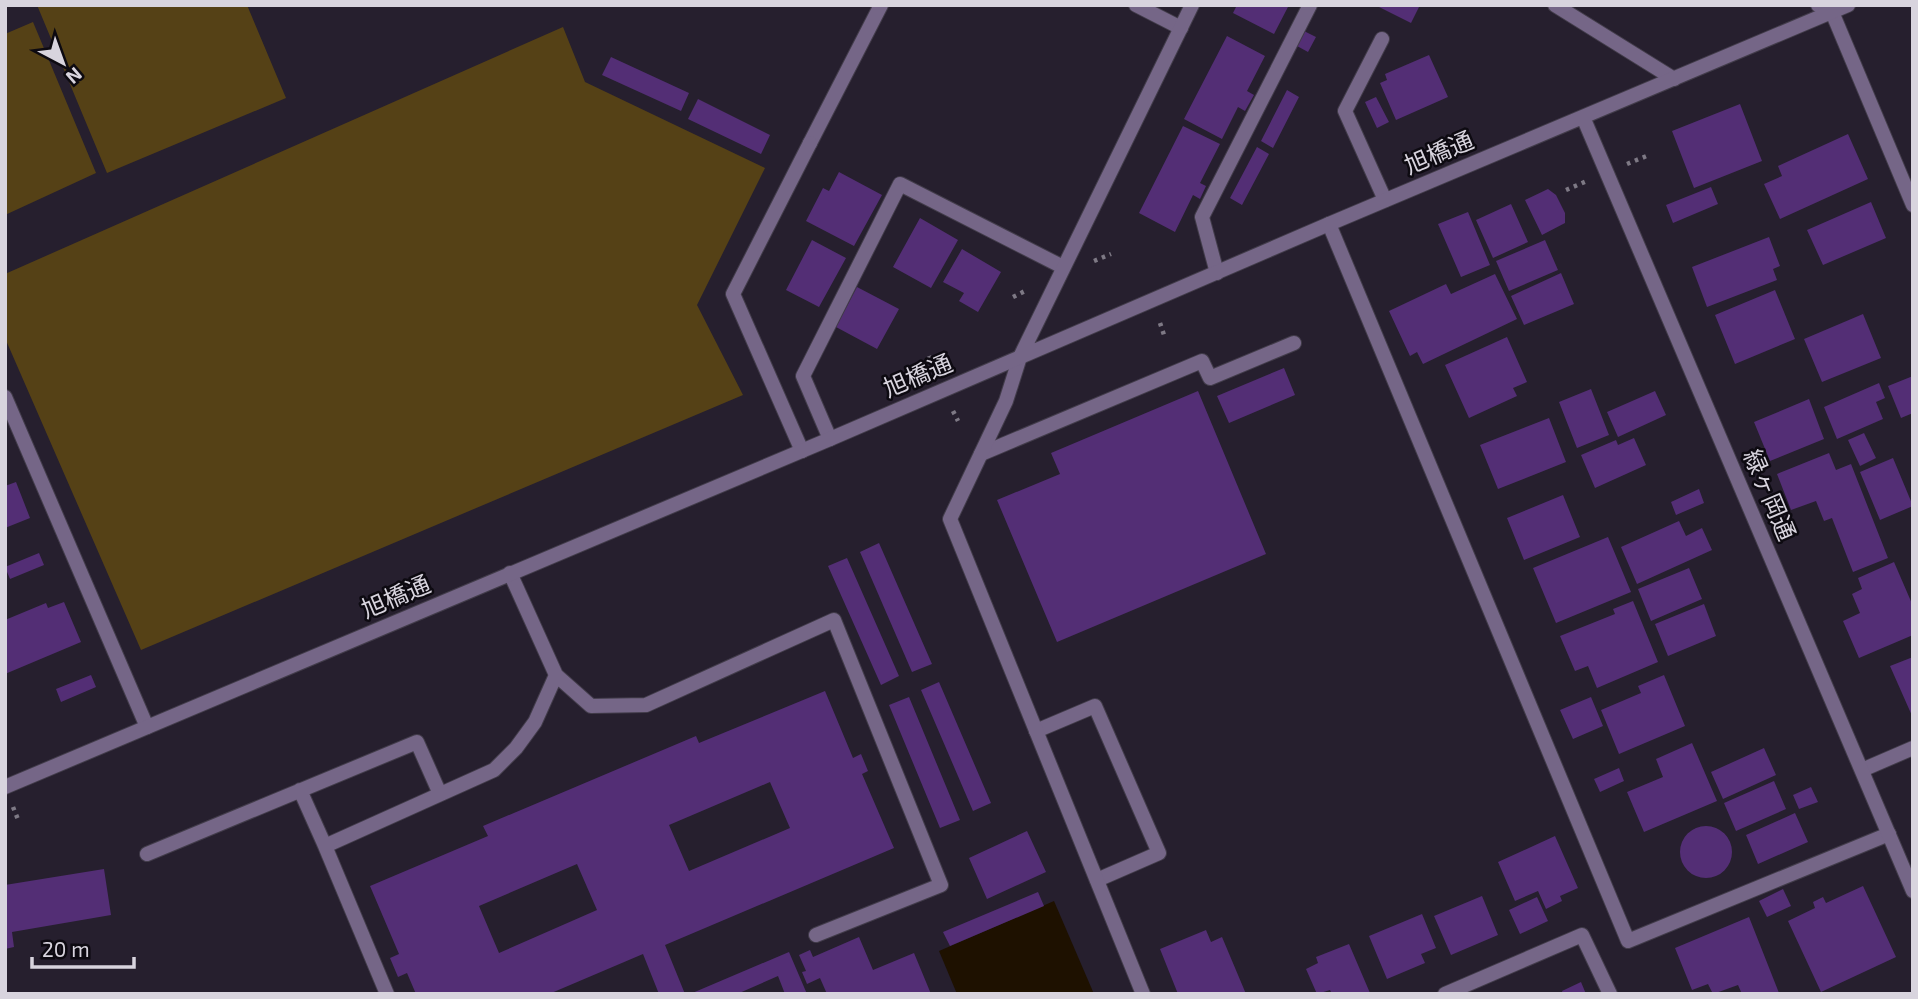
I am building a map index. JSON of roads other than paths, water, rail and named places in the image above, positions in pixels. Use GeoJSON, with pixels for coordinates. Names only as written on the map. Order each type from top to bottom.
{"type":"FeatureCollection","features":[{"type":"Feature","properties":{"kind":"street"},"geometry":{"type":"LineString","coordinates":[[802,451],[733,294],[881,5]]}},
{"type":"Feature","properties":{"kind":"street"},"geometry":{"type":"LineString","coordinates":[[1136,5],[1181,28]]}},
{"type":"Feature","properties":{"kind":"street"},"geometry":{"type":"LineString","coordinates":[[1143,994],[950,519],[1006,401],[1020,357],[1192,5]]}},
{"type":"Feature","properties":{"kind":"street"},"geometry":{"type":"LineString","coordinates":[[1217,273],[1202,217],[1310,5]]}},
{"type":"Feature","properties":{"kind":"street"},"geometry":{"type":"LineString","coordinates":[[1556,5],[1674,79]]}},
{"type":"Feature","properties":{"kind":"street"},"geometry":{"type":"LineString","coordinates":[[1818,5],[1832,12],[1913,205]]}},
{"type":"Feature","properties":{"kind":"street","name":"旭橋通"},"geometry":{"type":"LineString","coordinates":[[5,787],[831,439],[1385,200],[1848,5]]}},
{"type":"Feature","properties":{"kind":"street"},"geometry":{"type":"LineString","coordinates":[[1382,39],[1345,111],[1385,200]]}},
{"type":"Feature","properties":{"kind":"street","name":"緑ヶ岡通"},"geometry":{"type":"LineString","coordinates":[[1583,117],[1913,891]]}},
{"type":"Feature","properties":{"kind":"street"},"geometry":{"type":"LineString","coordinates":[[831,439],[803,376],[900,184],[1063,267]]}},
{"type":"Feature","properties":{"kind":"street"},"geometry":{"type":"LineString","coordinates":[[1329,224],[1628,941],[1889,834]]}},
{"type":"Feature","properties":{"kind":"street"},"geometry":{"type":"LineString","coordinates":[[981,454],[1202,361],[1210,378],[1294,343]]}},
{"type":"Feature","properties":{"kind":"street"},"geometry":{"type":"LineString","coordinates":[[5,397],[147,727]]}},
{"type":"Feature","properties":{"kind":"street"},"geometry":{"type":"LineString","coordinates":[[510,573],[556,676],[591,706],[646,705],[834,620],[940,885],[817,935]]}},
{"type":"Feature","properties":{"kind":"street"},"geometry":{"type":"LineString","coordinates":[[324,846],[494,770],[535,722],[556,676]]}},
{"type":"Feature","properties":{"kind":"street"},"geometry":{"type":"LineString","coordinates":[[1036,731],[1095,706],[1158,853],[1097,880]]}},
{"type":"Feature","properties":{"kind":"street"},"geometry":{"type":"LineString","coordinates":[[147,853],[417,742],[440,794]]}},
{"type":"Feature","properties":{"kind":"street"},"geometry":{"type":"LineString","coordinates":[[1862,770],[1913,748]]}},
{"type":"Feature","properties":{"kind":"street"},"geometry":{"type":"LineString","coordinates":[[300,790],[387,994]]}},
{"type":"Feature","properties":{"kind":"street"},"geometry":{"type":"LineString","coordinates":[[1445,994],[1582,934],[1610,994]]}}]}
